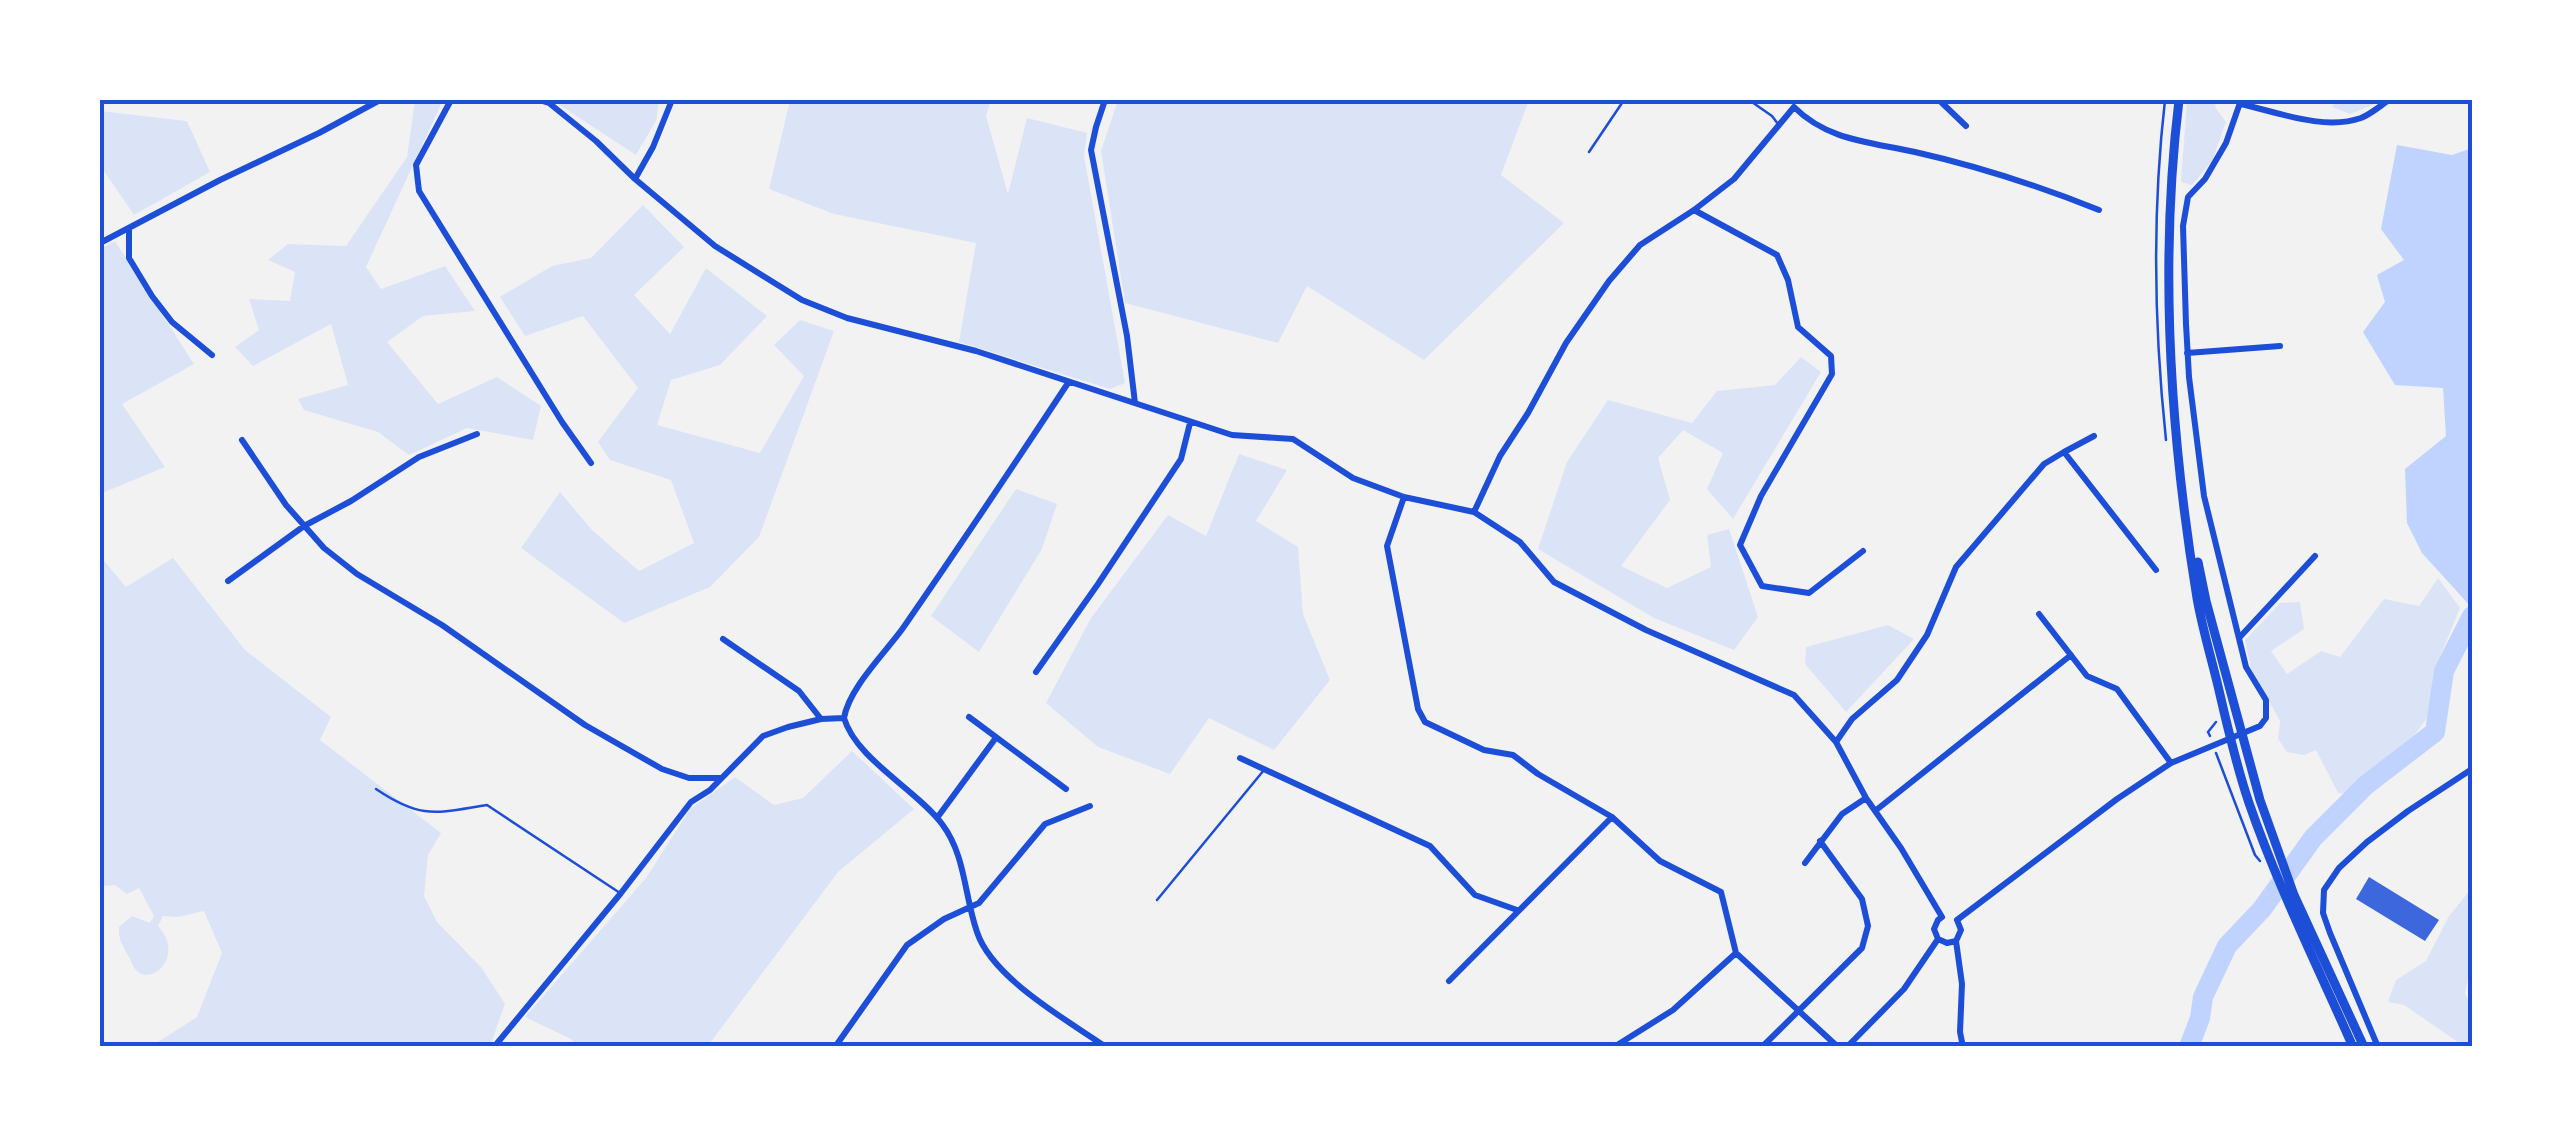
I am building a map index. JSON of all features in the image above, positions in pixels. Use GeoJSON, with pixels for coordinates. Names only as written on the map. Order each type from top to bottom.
{"type":"FeatureCollection","features":[{"type":"Feature","properties":{"kind":"main road"},"geometry":{"type":"LineString","coordinates":[[2179,100],[2169,256],[2172,367],[2182,486],[2236,736],[2279,868],[2353,1047]]}},
{"type":"Feature","properties":{"kind":"main road"},"geometry":{"type":"LineString","coordinates":[[2291,898],[2364,1047]]}},
{"type":"Feature","properties":{"kind":"street"},"geometry":{"type":"LineString","coordinates":[[100,243],[380,100]]}},
{"type":"Feature","properties":{"kind":"street"},"geometry":{"type":"LineString","coordinates":[[451,100],[416,165],[419,191],[591,463]]}},
{"type":"Feature","properties":{"kind":"street"},"geometry":{"type":"LineString","coordinates":[[539,100],[549,103],[596,141],[634,180],[715,246],[802,300],[846,318],[976,350],[1232,435],[1293,439],[1354,478],[1404,497],[1474,512],[1520,542],[1554,582],[1646,630],[1794,695],[1836,742],[1866,798],[1942,917]]}},
{"type":"Feature","properties":{"kind":"street"},"geometry":{"type":"LineString","coordinates":[[634,180],[672,100]]}},
{"type":"Feature","properties":{"kind":"street"},"geometry":{"type":"LineString","coordinates":[[1105,100],[1091,150],[1127,336],[1135,402]]}},
{"type":"Feature","properties":{"kind":"street"},"geometry":{"type":"LineString","coordinates":[[1939,100],[1966,126]]}},
{"type":"Feature","properties":{"kind":"street"},"geometry":{"type":"LineString","coordinates":[[1958,920],[2117,799],[2171,763],[2260,726],[2266,718],[2266,700],[2246,668],[2204,496],[2187,353],[2183,226],[2188,197],[2205,179],[2226,144],[2241,102],[2338,123],[2363,117],[2389,100]]}},
{"type":"Feature","properties":{"kind":"street"},"geometry":{"type":"LineString","coordinates":[[1474,512],[1500,456],[1566,343],[1609,281],[1632,252],[1734,179],[1794,107],[1808,120],[1867,144],[1931,157],[2055,193],[2098,210]]}},
{"type":"Feature","properties":{"kind":"street"},"geometry":{"type":"LineString","coordinates":[[1694,210],[1778,255],[1798,327],[1831,356],[1832,374],[1760,496],[1740,545],[1762,586],[1809,592],[1863,551]]}},
{"type":"Feature","properties":{"kind":"street"},"geometry":{"type":"LineString","coordinates":[[128,228],[129,258],[152,296],[172,322],[212,354]]}},
{"type":"Feature","properties":{"kind":"street"},"geometry":{"type":"LineString","coordinates":[[2187,353],[2280,346]]}},
{"type":"Feature","properties":{"kind":"street"},"geometry":{"type":"LineString","coordinates":[[1068,383],[854,695],[844,718],[853,738],[937,818],[956,846],[970,908],[986,952],[1036,998],[1106,1047]]}},
{"type":"Feature","properties":{"kind":"street"},"geometry":{"type":"LineString","coordinates":[[1036,672],[1181,459],[1190,423]]}},
{"type":"Feature","properties":{"kind":"street"},"geometry":{"type":"LineString","coordinates":[[228,581],[304,526],[418,457],[476,434]]}},
{"type":"Feature","properties":{"kind":"street"},"geometry":{"type":"LineString","coordinates":[[1836,742],[1852,718],[1898,680],[1928,635],[1956,567],[2044,464],[2094,436]]}},
{"type":"Feature","properties":{"kind":"street"},"geometry":{"type":"LineString","coordinates":[[242,440],[304,526],[357,574],[442,625],[585,725],[662,770],[689,778],[721,778]]}},
{"type":"Feature","properties":{"kind":"street"},"geometry":{"type":"LineString","coordinates":[[2064,452],[2156,570]]}},
{"type":"Feature","properties":{"kind":"street"},"geometry":{"type":"LineString","coordinates":[[1404,497],[1386,546],[1418,708],[1425,722],[1484,750],[1513,755],[1612,817],[1660,861],[1721,892],[1736,953],[1838,1047]]}},
{"type":"Feature","properties":{"kind":"street"},"geometry":{"type":"LineString","coordinates":[[2239,638],[2315,556]]}},
{"type":"Feature","properties":{"kind":"street"},"geometry":{"type":"LineString","coordinates":[[2039,614],[2087,676],[2118,689],[2171,763]]}},
{"type":"Feature","properties":{"kind":"street"},"geometry":{"type":"LineString","coordinates":[[723,638],[798,691],[821,719]]}},
{"type":"Feature","properties":{"kind":"street"},"geometry":{"type":"LineString","coordinates":[[1875,812],[2071,655]]}},
{"type":"Feature","properties":{"kind":"street"},"geometry":{"type":"LineString","coordinates":[[968,716],[1066,789]]}},
{"type":"Feature","properties":{"kind":"street"},"geometry":{"type":"LineString","coordinates":[[494,1047],[621,894],[691,802],[710,790],[763,736],[821,719],[844,718]]}},
{"type":"Feature","properties":{"kind":"street"},"geometry":{"type":"LineString","coordinates":[[937,818],[995,738]]}},
{"type":"Feature","properties":{"kind":"street"},"geometry":{"type":"LineString","coordinates":[[1240,758],[1430,846],[1475,895],[1516,910]]}},
{"type":"Feature","properties":{"kind":"street"},"geometry":{"type":"LineString","coordinates":[[2378,1047],[2330,933],[2324,913],[2324,890],[2338,868],[2367,842],[2472,770]]}},
{"type":"Feature","properties":{"kind":"street"},"geometry":{"type":"LineString","coordinates":[[1805,863],[1842,814],[1866,798]]}},
{"type":"Feature","properties":{"kind":"street"},"geometry":{"type":"LineString","coordinates":[[835,1047],[907,945],[944,919],[979,903],[1044,824],[1090,806]]}},
{"type":"Feature","properties":{"kind":"street"},"geometry":{"type":"LineString","coordinates":[[1449,981],[1612,817]]}},
{"type":"Feature","properties":{"kind":"street"},"geometry":{"type":"LineString","coordinates":[[1762,1047],[1862,948],[1868,926],[1862,899],[1820,841]]}},
{"type":"Feature","properties":{"kind":"street"},"geometry":{"type":"LineString","coordinates":[[1956,941],[1948,944],[1938,939],[1934,930],[1942,917],[1958,920],[1962,930],[1956,941],[1962,984],[1963,1047]]}},
{"type":"Feature","properties":{"kind":"street"},"geometry":{"type":"LineString","coordinates":[[1847,1047],[1904,989],[1938,939]]}},
{"type":"Feature","properties":{"kind":"street"},"geometry":{"type":"LineString","coordinates":[[1614,1047],[1673,1010],[1736,953]]}},
{"type":"Feature","properties":{"kind":"lane"},"geometry":{"type":"LineString","coordinates":[[1589,152],[1624,100]]}},
{"type":"Feature","properties":{"kind":"lane"},"geometry":{"type":"LineString","coordinates":[[1748,100],[1772,116],[1778,125]]}},
{"type":"Feature","properties":{"kind":"lane"},"geometry":{"type":"LineString","coordinates":[[1157,900],[1265,769]]}},
{"type":"Feature","properties":{"kind":"lane"},"geometry":{"type":"LineString","coordinates":[[376,789],[399,804],[430,814],[487,806],[621,894]]}},
{"type":"Feature","properties":{"kind":"shaded area"},"geometry":{"type":"Polygon","coordinates":[[[415,100],[443,100],[366,267],[381,289],[445,266],[475,311],[423,316],[387,342],[438,404],[497,377],[541,406],[533,440],[467,428],[409,455],[378,432],[304,410],[298,399],[348,385],[331,324],[253,366],[235,347],[259,330],[249,299],[290,301],[295,272],[268,260],[288,244],[346,246],[407,157],[415,100]]]}},
{"type":"Feature","properties":{"kind":"shaded area"},"geometry":{"type":"Polygon","coordinates":[[[552,100],[659,100],[656,121],[636,155],[552,100]]]}},
{"type":"Feature","properties":{"kind":"shaded area"},"geometry":{"type":"Polygon","coordinates":[[[790,100],[991,100],[986,116],[1008,194],[1027,118],[1087,133],[1084,156],[1125,383],[1110,389],[959,342],[976,243],[834,214],[769,189],[790,100]]]}},
{"type":"Feature","properties":{"kind":"shaded area"},"geometry":{"type":"Polygon","coordinates":[[[1118,100],[1529,100],[1501,175],[1564,223],[1424,360],[1307,286],[1278,343],[1125,303],[1101,151],[1118,100]]]}},
{"type":"Feature","properties":{"kind":"shaded area"},"geometry":{"type":"Polygon","coordinates":[[[2187,100],[2217,100],[2215,107],[2226,122],[2212,161],[2192,185],[2181,182],[2187,100]]]}},
{"type":"Feature","properties":{"kind":"shaded area"},"geometry":{"type":"Polygon","coordinates":[[[2337,100],[2375,100],[2350,114],[2332,107],[2337,100]]]}},
{"type":"Feature","properties":{"kind":"shaded area"},"geometry":{"type":"Polygon","coordinates":[[[100,111],[187,121],[210,172],[134,215],[100,165],[100,111]]]}},
{"type":"Feature","properties":{"kind":"shaded area"},"geometry":{"type":"Polygon","coordinates":[[[643,205],[684,247],[634,295],[670,334],[706,268],[767,316],[720,365],[671,380],[657,425],[760,453],[804,376],[774,345],[800,320],[834,331],[759,537],[710,587],[624,623],[521,548],[560,492],[592,530],[639,571],[694,543],[671,480],[610,460],[598,442],[638,388],[583,316],[525,336],[500,297],[552,266],[591,258],[643,205]]]}},
{"type":"Feature","properties":{"kind":"shaded area"},"geometry":{"type":"Polygon","coordinates":[[[115,241],[194,364],[122,404],[165,467],[100,494],[100,249],[115,241]]]}},
{"type":"Feature","properties":{"kind":"shaded area"},"geometry":{"type":"Polygon","coordinates":[[[1801,357],[1821,372],[1733,519],[1707,489],[1723,453],[1683,430],[1658,458],[1670,500],[1621,566],[1667,588],[1711,567],[1707,535],[1729,529],[1758,617],[1734,650],[1654,618],[1538,549],[1567,462],[1608,400],[1692,423],[1717,391],[1775,385],[1801,357]]]}},
{"type":"Feature","properties":{"kind":"shaded area"},"geometry":{"type":"Polygon","coordinates":[[[1239,454],[1287,470],[1256,521],[1298,547],[1303,614],[1330,680],[1274,750],[1209,718],[1170,774],[1098,747],[1046,703],[1091,618],[1168,515],[1206,536],[1239,454]]]}},
{"type":"Feature","properties":{"kind":"shaded area"},"geometry":{"type":"Polygon","coordinates":[[[1016,489],[1057,504],[1042,549],[979,652],[931,616],[1016,489]]]}},
{"type":"Feature","properties":{"kind":"shaded area"},"geometry":{"type":"Polygon","coordinates":[[[100,556],[126,587],[173,558],[245,650],[331,717],[320,740],[441,833],[428,855],[424,896],[437,922],[481,967],[505,1004],[487,1047],[150,1047],[197,1017],[222,953],[204,911],[163,916],[158,926],[168,947],[164,965],[151,974],[137,971],[121,943],[119,927],[132,916],[150,923],[154,916],[139,888],[127,894],[115,885],[103,886],[100,921],[100,556]]]}},
{"type":"Feature","properties":{"kind":"shaded area"},"geometry":{"type":"Polygon","coordinates":[[[2438,578],[2460,608],[2433,674],[2432,711],[2416,733],[2350,795],[2338,793],[2316,750],[2304,755],[2287,752],[2278,739],[2280,721],[2251,668],[2245,640],[2280,603],[2300,602],[2304,629],[2271,651],[2287,674],[2321,651],[2340,657],[2384,599],[2419,606],[2438,578]]]}},
{"type":"Feature","properties":{"kind":"shaded area"},"geometry":{"type":"Polygon","coordinates":[[[1888,625],[1914,639],[1846,712],[1805,664],[1806,647],[1888,625]]]}},
{"type":"Feature","properties":{"kind":"shaded area"},"geometry":{"type":"Polygon","coordinates":[[[852,751],[914,809],[838,872],[707,1047],[570,1047],[573,1040],[525,1017],[646,878],[690,809],[735,777],[774,805],[803,798],[852,751]]]}},
{"type":"Feature","properties":{"kind":"shaded area"},"geometry":{"type":"Polygon","coordinates":[[[2472,873],[2472,957],[2465,994],[2473,1021],[2465,1047],[2404,1005],[2388,1002],[2396,980],[2426,961],[2449,916],[2471,889],[2472,873]]]}},
{"type":"Feature","properties":{"kind":"water"},"geometry":{"type":"Polygon","coordinates":[[[2397,145],[2452,155],[2472,148],[2472,608],[2422,553],[2407,523],[2405,469],[2446,436],[2443,388],[2395,385],[2363,332],[2385,302],[2377,275],[2404,260],[2381,229],[2397,145]]]}},
{"type":"Feature","properties":{"kind":"building"},"geometry":{"type":"Polygon","coordinates":[[[2369,877],[2439,920],[2425,941],[2356,899],[2369,877]]]}},
{"type":"Feature","properties":{"kind":"waterway"},"geometry":{"type":"LineString","coordinates":[[2189,1047],[2203,997],[2227,946],[2262,909],[2313,838],[2366,785],[2435,732],[2444,671],[2472,616]]}}]}
